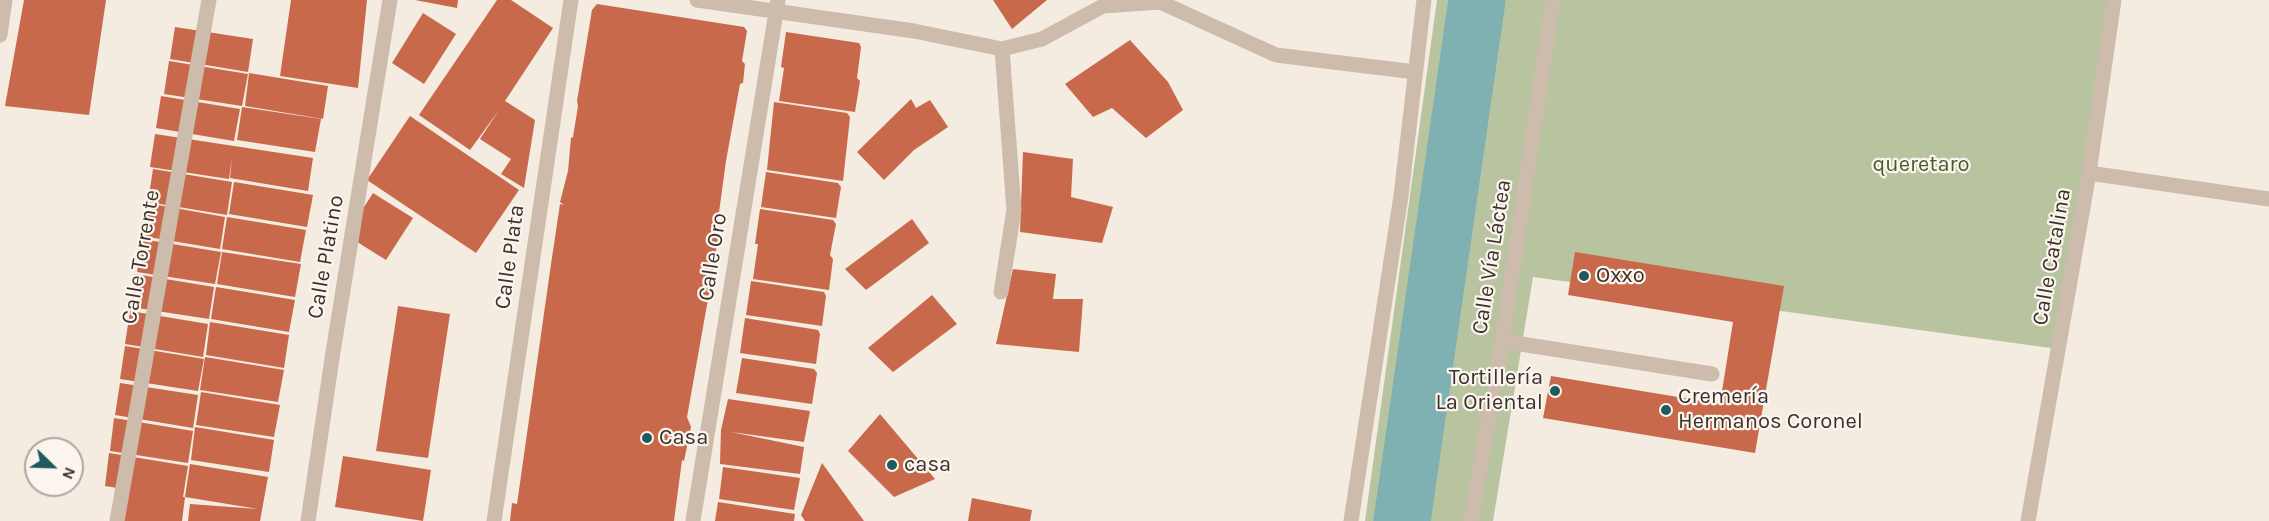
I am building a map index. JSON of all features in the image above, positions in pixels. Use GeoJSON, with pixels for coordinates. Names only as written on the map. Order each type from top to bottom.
{"type":"FeatureCollection","features":[{"type":"Feature","properties":{"kind":"street"},"geometry":{"type":"LineString","coordinates":[[0,35],[5,0]]}},
{"type":"Feature","properties":{"kind":"street","name":"Calle Torrente"},"geometry":{"type":"LineString","coordinates":[[117,521],[209,0]]}},
{"type":"Feature","properties":{"kind":"street","name":"Calle Platino"},"geometry":{"type":"LineString","coordinates":[[308,521],[390,0]]}},
{"type":"Feature","properties":{"kind":"street","name":"Calle Plata"},"geometry":{"type":"LineString","coordinates":[[494,521],[571,0]]}},
{"type":"Feature","properties":{"kind":"street"},"geometry":{"type":"LineString","coordinates":[[697,0],[777,6],[1002,49],[1042,39],[1103,6],[1159,1],[1276,55],[1415,72]]}},
{"type":"Feature","properties":{"kind":"street"},"geometry":{"type":"LineString","coordinates":[[1351,521],[1401,196],[1424,0]]}},
{"type":"Feature","properties":{"kind":"street","name":"Calle Vía Láctea"},"geometry":{"type":"LineString","coordinates":[[1471,521],[1502,341],[1553,0]]}},
{"type":"Feature","properties":{"kind":"street","name":"Calle Catalina"},"geometry":{"type":"LineString","coordinates":[[2028,521],[2089,173],[2114,0]]}},
{"type":"Feature","properties":{"kind":"street","name":"Calle Oro"},"geometry":{"type":"LineString","coordinates":[[693,521],[777,6]]}},
{"type":"Feature","properties":{"kind":"street"},"geometry":{"type":"LineString","coordinates":[[1001,292],[1014,210],[1002,49]]}},
{"type":"Feature","properties":{"kind":"street"},"geometry":{"type":"LineString","coordinates":[[2089,173],[2269,200]]}},
{"type":"Feature","properties":{"kind":"street"},"geometry":{"type":"LineString","coordinates":[[1502,341],[1712,374]]}},
{"type":"Feature","properties":{"kind":"green space","name":"queretaro"},"geometry":{"type":"Polygon","coordinates":[[[1437,0],[2115,0],[2058,349],[1533,277],[1493,521],[1365,521],[1437,0]]]}},
{"type":"Feature","properties":{"kind":"building"},"geometry":{"type":"Polygon","coordinates":[[[24,0],[106,0],[89,115],[5,106],[24,0]]]}},
{"type":"Feature","properties":{"kind":"building"},"geometry":{"type":"Polygon","coordinates":[[[291,0],[367,0],[358,88],[280,76],[291,0]]]}},
{"type":"Feature","properties":{"kind":"building"},"geometry":{"type":"Polygon","coordinates":[[[415,0],[458,0],[457,8],[415,0]]]}},
{"type":"Feature","properties":{"kind":"building"},"geometry":{"type":"Polygon","coordinates":[[[497,0],[511,0],[553,28],[505,101],[535,120],[524,188],[501,174],[511,159],[480,139],[499,110],[470,150],[419,115],[497,0]]]}},
{"type":"Feature","properties":{"kind":"building"},"geometry":{"type":"Polygon","coordinates":[[[993,0],[1047,0],[1012,29],[993,0]]]}},
{"type":"Feature","properties":{"kind":"building"},"geometry":{"type":"Polygon","coordinates":[[[597,4],[744,27],[747,31],[742,61],[745,64],[743,83],[740,84],[726,161],[715,260],[687,417],[691,427],[684,461],[682,460],[674,521],[510,521],[512,503],[517,504],[560,204],[564,205],[560,202],[568,171],[571,138],[573,137],[592,10],[597,4]]]}},
{"type":"Feature","properties":{"kind":"building"},"geometry":{"type":"Polygon","coordinates":[[[423,13],[456,34],[424,84],[392,63],[423,13]]]}},
{"type":"Feature","properties":{"kind":"building"},"geometry":{"type":"Polygon","coordinates":[[[175,27],[253,39],[248,72],[170,59],[175,27]]]}},
{"type":"Feature","properties":{"kind":"building"},"geometry":{"type":"Polygon","coordinates":[[[786,32],[859,43],[861,47],[857,78],[860,81],[855,112],[779,101],[786,32]]]}},
{"type":"Feature","properties":{"kind":"building"},"geometry":{"type":"Polygon","coordinates":[[[1130,40],[1168,82],[1183,110],[1146,138],[1112,108],[1093,117],[1065,84],[1130,40]]]}},
{"type":"Feature","properties":{"kind":"building"},"geometry":{"type":"Polygon","coordinates":[[[169,61],[248,74],[242,106],[164,94],[169,61]]]}},
{"type":"Feature","properties":{"kind":"building"},"geometry":{"type":"Polygon","coordinates":[[[249,73],[328,86],[323,119],[245,106],[249,73]]]}},
{"type":"Feature","properties":{"kind":"building"},"geometry":{"type":"Polygon","coordinates":[[[161,96],[240,109],[234,141],[156,128],[161,96]]]}},
{"type":"Feature","properties":{"kind":"building"},"geometry":{"type":"Polygon","coordinates":[[[911,99],[916,108],[930,100],[948,127],[914,150],[884,180],[857,152],[911,99]]]}},
{"type":"Feature","properties":{"kind":"building"},"geometry":{"type":"Polygon","coordinates":[[[774,102],[847,113],[850,117],[843,181],[767,170],[774,102]]]}},
{"type":"Feature","properties":{"kind":"building"},"geometry":{"type":"Polygon","coordinates":[[[242,107],[321,119],[315,152],[237,140],[242,107]]]}},
{"type":"Feature","properties":{"kind":"building"},"geometry":{"type":"Polygon","coordinates":[[[410,116],[519,190],[476,253],[367,180],[410,116]]]}},
{"type":"Feature","properties":{"kind":"building"},"geometry":{"type":"Polygon","coordinates":[[[155,134],[313,158],[308,191],[230,178],[232,157],[229,179],[150,167],[155,134]]]}},
{"type":"Feature","properties":{"kind":"building"},"geometry":{"type":"Polygon","coordinates":[[[1023,152],[1073,159],[1071,197],[1113,207],[1102,243],[1020,232],[1023,152]]]}},
{"type":"Feature","properties":{"kind":"building"},"geometry":{"type":"Polygon","coordinates":[[[153,169],[232,182],[227,215],[148,202],[153,169]]]}},
{"type":"Feature","properties":{"kind":"building"},"geometry":{"type":"Polygon","coordinates":[[[766,172],[838,183],[841,187],[836,218],[761,207],[766,172]]]}},
{"type":"Feature","properties":{"kind":"building"},"geometry":{"type":"Polygon","coordinates":[[[234,182],[313,195],[307,227],[229,214],[234,182]]]}},
{"type":"Feature","properties":{"kind":"building"},"geometry":{"type":"Polygon","coordinates":[[[373,193],[413,218],[386,260],[346,235],[373,193]]]}},
{"type":"Feature","properties":{"kind":"building"},"geometry":{"type":"Polygon","coordinates":[[[147,203],[225,217],[220,249],[142,236],[147,203]]]}},
{"type":"Feature","properties":{"kind":"building"},"geometry":{"type":"Polygon","coordinates":[[[760,209],[833,220],[836,224],[830,255],[833,259],[829,290],[753,279],[760,209]]]}},
{"type":"Feature","properties":{"kind":"building"},"geometry":{"type":"Polygon","coordinates":[[[227,217],[306,230],[300,262],[222,249],[227,217]]]}},
{"type":"Feature","properties":{"kind":"building"},"geometry":{"type":"Polygon","coordinates":[[[912,219],[929,243],[866,290],[845,269],[912,219]]]}},
{"type":"Feature","properties":{"kind":"building"},"geometry":{"type":"Polygon","coordinates":[[[142,239],[221,252],[215,284],[137,272],[142,239]]]}},
{"type":"Feature","properties":{"kind":"building"},"geometry":{"type":"Polygon","coordinates":[[[222,252],[301,264],[295,297],[217,284],[222,252]]]}},
{"type":"Feature","properties":{"kind":"building"},"geometry":{"type":"Polygon","coordinates":[[[1575,252],[1784,286],[1755,453],[1543,418],[1551,376],[1720,404],[1733,322],[1568,295],[1575,252]]]}},
{"type":"Feature","properties":{"kind":"building"},"geometry":{"type":"Polygon","coordinates":[[[1013,269],[1056,274],[1053,299],[1083,299],[1079,352],[996,344],[1013,269]]]}},
{"type":"Feature","properties":{"kind":"building"},"geometry":{"type":"Polygon","coordinates":[[[135,274],[214,287],[209,319],[131,307],[135,274]]]}},
{"type":"Feature","properties":{"kind":"building"},"geometry":{"type":"Polygon","coordinates":[[[751,281],[824,292],[826,296],[822,326],[746,315],[751,281]]]}},
{"type":"Feature","properties":{"kind":"building"},"geometry":{"type":"Polygon","coordinates":[[[216,287],[295,300],[289,332],[211,319],[216,287]]]}},
{"type":"Feature","properties":{"kind":"building"},"geometry":{"type":"Polygon","coordinates":[[[932,295],[957,324],[893,372],[868,348],[932,295]]]}},
{"type":"Feature","properties":{"kind":"building"},"geometry":{"type":"Polygon","coordinates":[[[398,306],[450,314],[428,458],[376,451],[398,306]]]}},
{"type":"Feature","properties":{"kind":"building"},"geometry":{"type":"Polygon","coordinates":[[[130,311],[208,324],[203,357],[125,344],[130,311]]]}},
{"type":"Feature","properties":{"kind":"building"},"geometry":{"type":"Polygon","coordinates":[[[745,318],[818,330],[820,334],[816,364],[740,353],[745,318]]]}},
{"type":"Feature","properties":{"kind":"building"},"geometry":{"type":"Polygon","coordinates":[[[210,322],[289,335],[284,368],[206,355],[210,322]]]}},
{"type":"Feature","properties":{"kind":"building"},"geometry":{"type":"Polygon","coordinates":[[[125,346],[204,359],[198,391],[120,379],[125,346]]]}},
{"type":"Feature","properties":{"kind":"building"},"geometry":{"type":"Polygon","coordinates":[[[205,357],[284,370],[278,402],[200,390],[205,357]]]}},
{"type":"Feature","properties":{"kind":"building","name":"Casa"},"geometry":{"type":"Polygon","coordinates":[[[742,358],[814,369],[817,373],[812,404],[736,393],[742,358]]]}},
{"type":"Feature","properties":{"kind":"building"},"geometry":{"type":"Polygon","coordinates":[[[120,383],[198,395],[193,428],[115,415],[120,383]]]}},
{"type":"Feature","properties":{"kind":"building"},"geometry":{"type":"Polygon","coordinates":[[[201,392],[280,405],[274,437],[196,425],[201,392]]]}},
{"type":"Feature","properties":{"kind":"building"},"geometry":{"type":"Polygon","coordinates":[[[728,399],[810,411],[804,442],[731,432],[804,447],[800,474],[720,464],[721,430],[728,399]]]}},
{"type":"Feature","properties":{"kind":"building","name":"casa"},"geometry":{"type":"Polygon","coordinates":[[[880,414],[935,479],[894,497],[848,451],[880,414]]]}},
{"type":"Feature","properties":{"kind":"building"},"geometry":{"type":"Polygon","coordinates":[[[114,418],[193,431],[188,463],[110,451],[114,418]]]}},
{"type":"Feature","properties":{"kind":"building"},"geometry":{"type":"Polygon","coordinates":[[[195,427],[274,440],[269,472],[191,460],[195,427]]]}},
{"type":"Feature","properties":{"kind":"building"},"geometry":{"type":"Polygon","coordinates":[[[109,453],[188,466],[182,521],[117,521],[124,489],[105,486],[109,453]]]}},
{"type":"Feature","properties":{"kind":"building"},"geometry":{"type":"Polygon","coordinates":[[[343,456],[431,470],[423,521],[335,507],[343,456]]]}},
{"type":"Feature","properties":{"kind":"building","name":"casa"},"geometry":{"type":"Polygon","coordinates":[[[822,463],[864,521],[805,521],[801,515],[822,463]]]}},
{"type":"Feature","properties":{"kind":"building"},"geometry":{"type":"Polygon","coordinates":[[[190,464],[268,477],[260,521],[188,521],[190,504],[258,509],[185,497],[190,464]]]}},
{"type":"Feature","properties":{"kind":"building","name":"casa"},"geometry":{"type":"Polygon","coordinates":[[[723,467],[800,478],[794,510],[719,499],[723,467]]]}},
{"type":"Feature","properties":{"kind":"building","name":"casa"},"geometry":{"type":"Polygon","coordinates":[[[972,498],[1032,510],[1030,521],[968,521],[972,498]]]}},
{"type":"Feature","properties":{"kind":"building","name":"casa"},"geometry":{"type":"Polygon","coordinates":[[[718,502],[795,514],[794,521],[715,521],[718,502]]]}},
{"type":"Feature","properties":{"kind":"waterway"},"geometry":{"type":"LineString","coordinates":[[1402,521],[1477,0]]}},
{"type":"Feature","properties":{"kind":"place","name":"Oxxo"},"geometry":{"type":"Point","coordinates":[1584,276]}},
{"type":"Feature","properties":{"kind":"place","name":"Tortillería La Oriental"},"geometry":{"type":"Point","coordinates":[1555,391]}},
{"type":"Feature","properties":{"kind":"place","name":"Cremería Hermanos Coronel"},"geometry":{"type":"Point","coordinates":[1666,410]}},
{"type":"Feature","properties":{"kind":"place","name":"Casa"},"geometry":{"type":"Point","coordinates":[647,438]}},
{"type":"Feature","properties":{"kind":"place","name":"casa"},"geometry":{"type":"Point","coordinates":[892,465]}}]}
